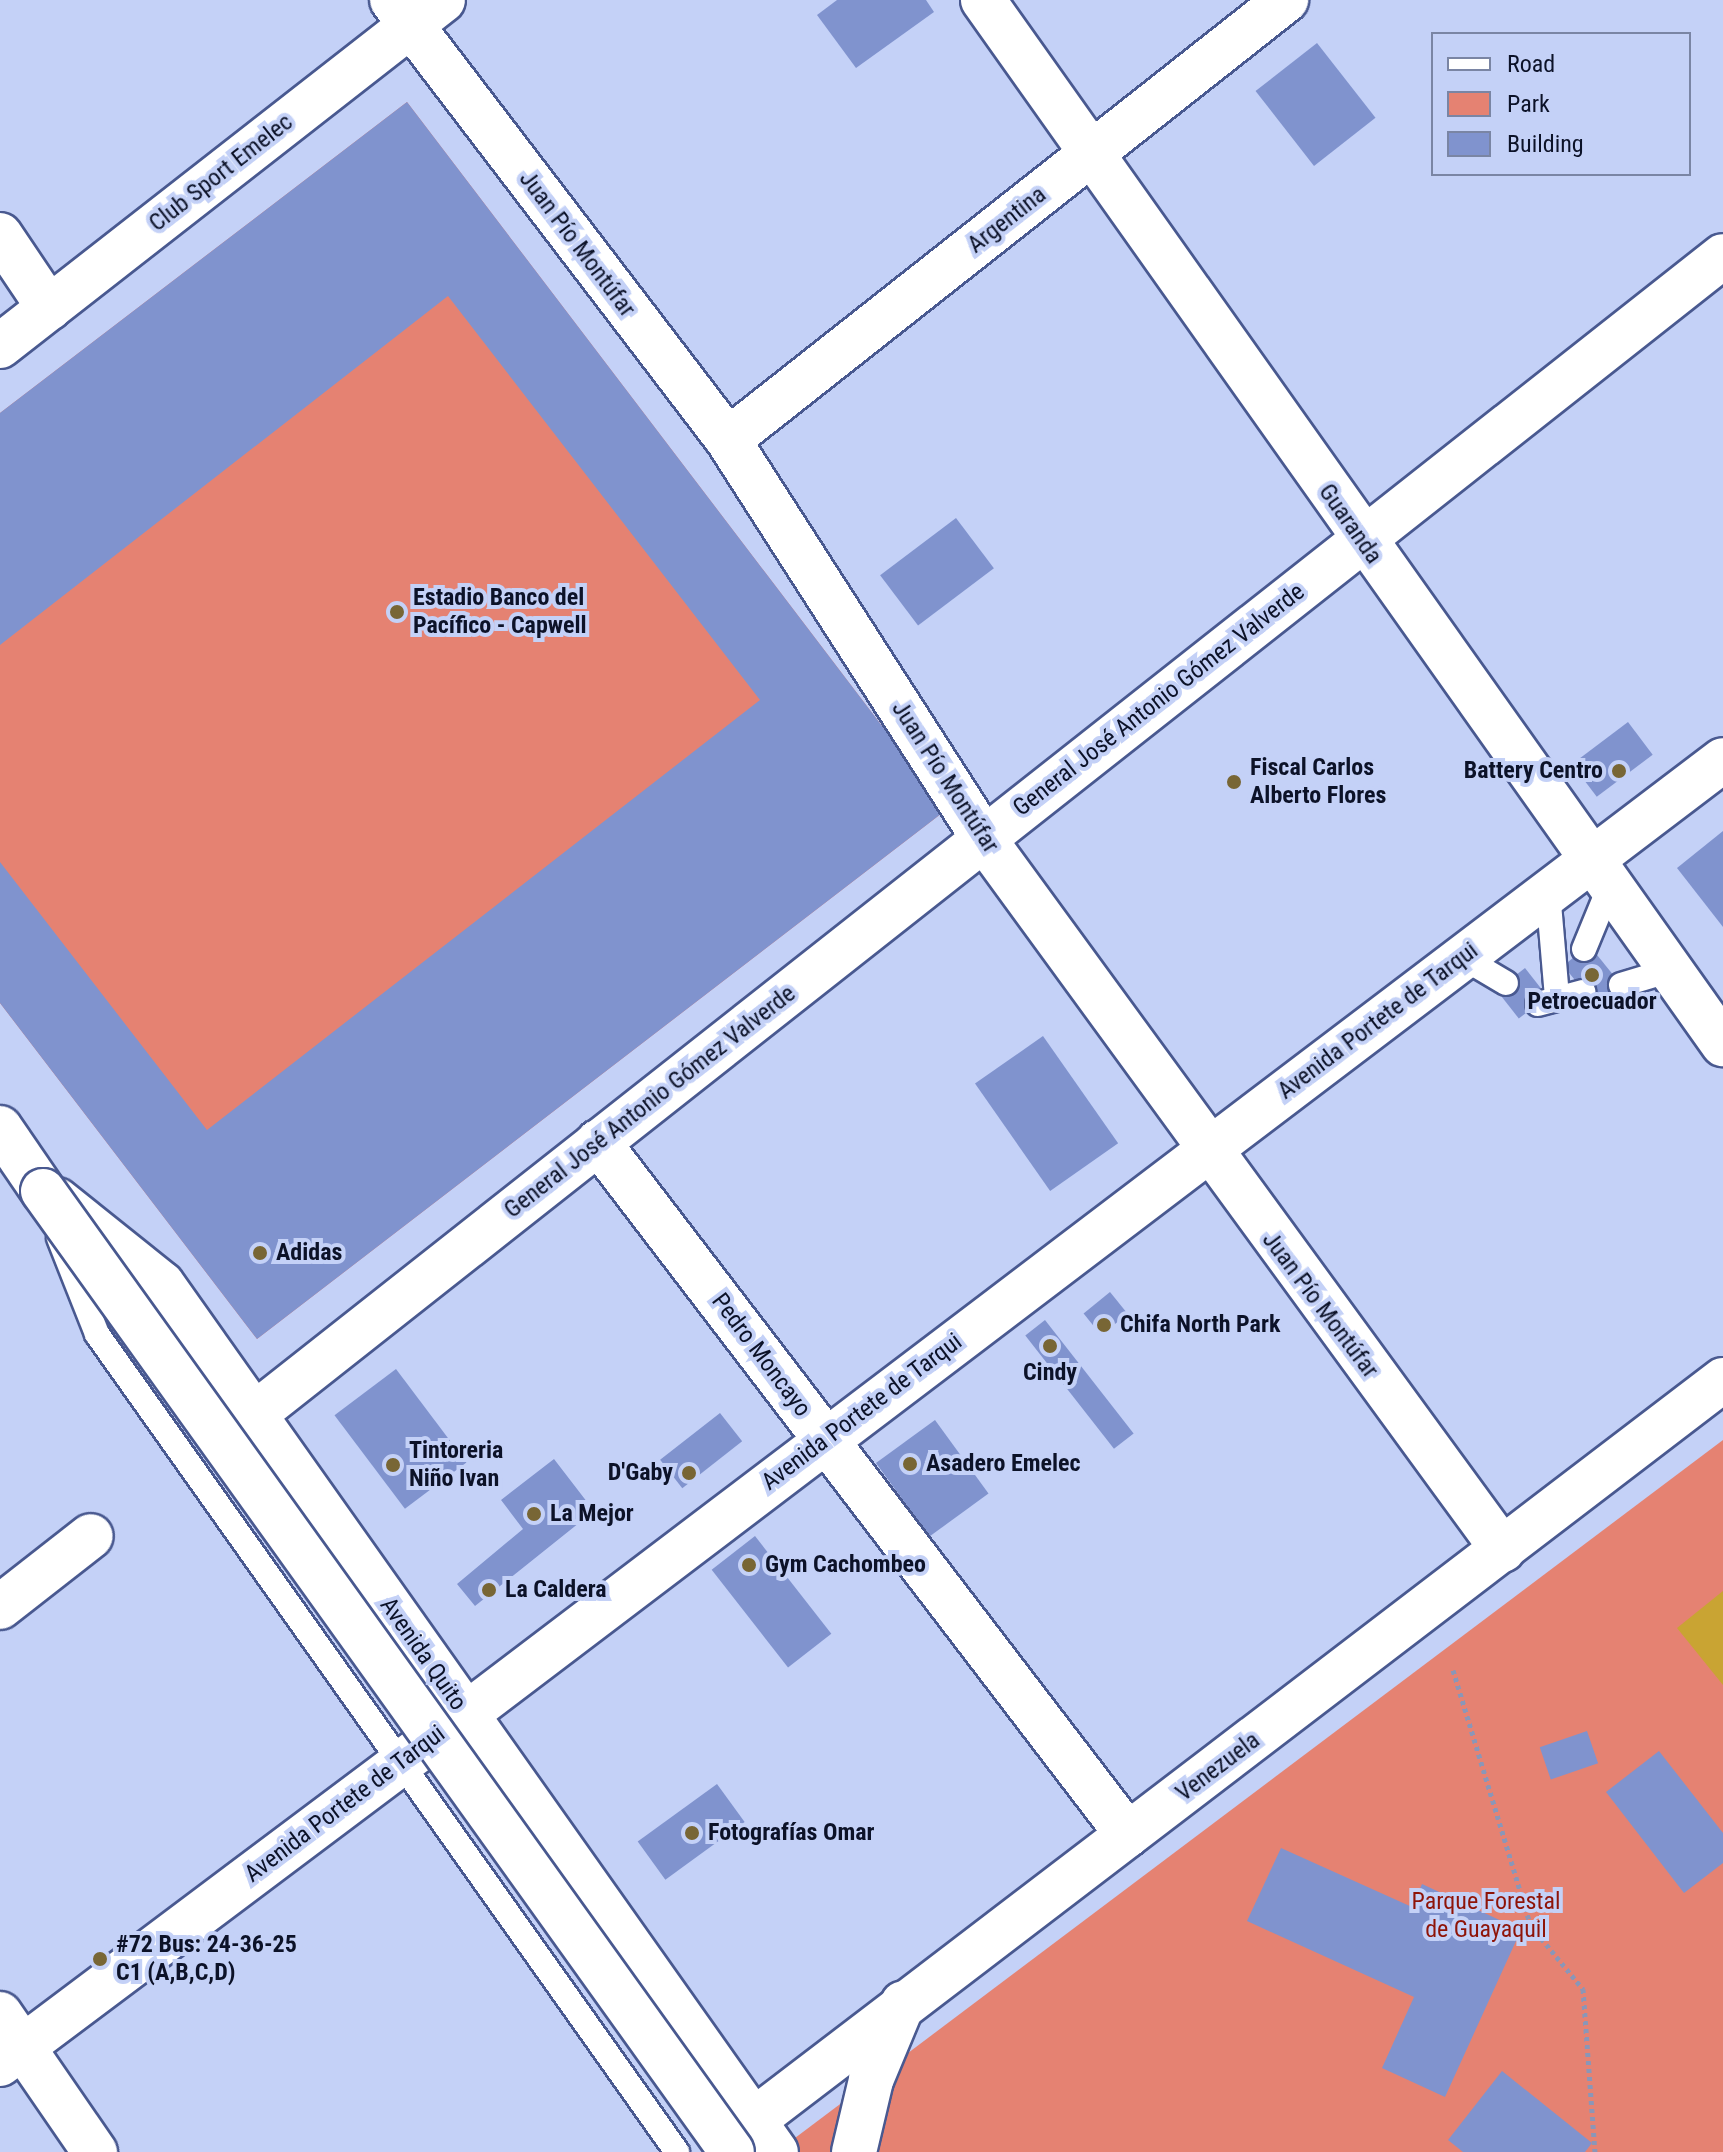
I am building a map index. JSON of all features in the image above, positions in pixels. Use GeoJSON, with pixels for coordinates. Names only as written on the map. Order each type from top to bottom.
{"type":"FeatureCollection","features":[{"type":"Feature","properties":{"kind":"street","name":"Guaranda"},"geometry":{"type":"LineString","coordinates":[[983,0],[1361,541],[1723,1044]]}},
{"type":"Feature","properties":{"kind":"street","name":"Argentina"},"geometry":{"type":"LineString","coordinates":[[728,440],[1286,0]]}},
{"type":"Feature","properties":{"kind":"street","name":"Club Sport Emelec"},"geometry":{"type":"LineString","coordinates":[[0,346],[415,8]]}},
{"type":"Feature","properties":{"kind":"street","name":"Juan Pío Montúfar"},"geometry":{"type":"LineString","coordinates":[[415,8],[728,440],[984,839],[1205,1151],[1503,1550]]}},
{"type":"Feature","properties":{"kind":"street"},"geometry":{"type":"LineString","coordinates":[[0,235],[49,308]]}},
{"type":"Feature","properties":{"kind":"street","name":"General José Antonio Gómez Valverde"},"geometry":{"type":"LineString","coordinates":[[256,1413],[1723,256]]}},
{"type":"Feature","properties":{"kind":"street","name":"Avenida Portete de Tarqui"},"geometry":{"type":"LineString","coordinates":[[8,2042],[465,1715],[1548,892],[1601,873],[1723,760]]}},
{"type":"Feature","properties":{"kind":"street","name":"Avenida Quito"},"geometry":{"type":"LineString","coordinates":[[0,1128],[40,1188],[754,2141]]}},
{"type":"Feature","properties":{"kind":"street","name":"Pedro Moncayo"},"geometry":{"type":"LineString","coordinates":[[598,1142],[1128,1835]]}},
{"type":"Feature","properties":{"kind":"street","name":"Avenida Quito"},"geometry":{"type":"LineString","coordinates":[[40,1188],[162,1284],[256,1413],[465,1715],[754,2141]]}},
{"type":"Feature","properties":{"kind":"street","name":"Venezuela"},"geometry":{"type":"LineString","coordinates":[[712,2152],[754,2141],[903,2003],[1723,1380]]}},
{"type":"Feature","properties":{"kind":"street"},"geometry":{"type":"LineString","coordinates":[[0,1607],[91,1536]]}},
{"type":"Feature","properties":{"kind":"street"},"geometry":{"type":"LineString","coordinates":[[854,2152],[871,2080],[903,2003]]}},
{"type":"Feature","properties":{"kind":"street"},"geometry":{"type":"LineString","coordinates":[[8,2042],[95,2152]]}},
{"type":"Feature","properties":{"kind":"lane"},"geometry":{"type":"LineString","coordinates":[[1584,949],[1601,873]]}},
{"type":"Feature","properties":{"kind":"lane"},"geometry":{"type":"LineString","coordinates":[[1548,892],[1547,1000],[1583,992]]}},
{"type":"Feature","properties":{"kind":"lane"},"geometry":{"type":"LineString","coordinates":[[1462,957],[1506,983]]}},
{"type":"Feature","properties":{"kind":"lane"},"geometry":{"type":"LineString","coordinates":[[1621,985],[1671,970]]}},
{"type":"Feature","properties":{"kind":"lane","name":"Avenida Quito"},"geometry":{"type":"LineString","coordinates":[[40,1188],[97,1334],[677,2152]]}},
{"type":"Feature","properties":{"kind":"path"},"geometry":{"type":"LineString","coordinates":[[1453,1670],[1531,1926],[1583,1989],[1595,2152]]}},
{"type":"Feature","properties":{"kind":"green space","name":"Estadio Banco del Pacífico - Capwell"},"geometry":{"type":"Polygon","coordinates":[[[407,102],[946,810],[257,1339],[0,1003],[0,413],[407,102]]]}},
{"type":"Feature","properties":{"kind":"green space","name":"Parque Forestal de Guayaquil"},"geometry":{"type":"Polygon","coordinates":[[[1723,1440],[1723,2152],[799,2152],[791,2141],[1723,1440]]]}},
{"type":"Feature","properties":{"kind":"shaded area"},"geometry":{"type":"Polygon","coordinates":[[[1723,1591],[1723,1685],[1677,1628],[1723,1591]]]}},
{"type":"Feature","properties":{"kind":"building"},"geometry":{"type":"Polygon","coordinates":[[[837,0],[926,0],[934,12],[856,68],[817,15],[837,0]]]}},
{"type":"Feature","properties":{"kind":"building"},"geometry":{"type":"Polygon","coordinates":[[[1317,43],[1375,118],[1314,166],[1256,91],[1317,43]]]}},
{"type":"Feature","properties":{"kind":"building"},"geometry":{"type":"Polygon","coordinates":[[[407,102],[946,810],[257,1339],[0,1003],[0,862],[207,1130],[760,700],[448,296],[0,645],[0,413],[407,102]]]}},
{"type":"Feature","properties":{"kind":"building"},"geometry":{"type":"Polygon","coordinates":[[[956,518],[994,568],[918,625],[880,575],[956,518]]]}},
{"type":"Feature","properties":{"kind":"building"},"geometry":{"type":"Polygon","coordinates":[[[1628,722],[1653,755],[1597,797],[1572,764],[1628,722]]]}},
{"type":"Feature","properties":{"kind":"building"},"geometry":{"type":"Polygon","coordinates":[[[1723,831],[1723,927],[1677,868],[1723,831]]]}},
{"type":"Feature","properties":{"kind":"building","name":"Petroecuador"},"geometry":{"type":"Polygon","coordinates":[[[1589,945],[1621,985],[1595,1005],[1563,966],[1589,945]]]}},
{"type":"Feature","properties":{"kind":"building","name":"Petroecuador"},"geometry":{"type":"Polygon","coordinates":[[[1525,968],[1547,996],[1519,1019],[1497,990],[1525,968]]]}},
{"type":"Feature","properties":{"kind":"building"},"geometry":{"type":"Polygon","coordinates":[[[1043,1036],[1118,1143],[1050,1191],[975,1084],[1043,1036]]]}},
{"type":"Feature","properties":{"kind":"building","name":"Chifa North Park"},"geometry":{"type":"Polygon","coordinates":[[[1110,1292],[1128,1314],[1101,1335],[1084,1313],[1110,1292]]]}},
{"type":"Feature","properties":{"kind":"building"},"geometry":{"type":"Polygon","coordinates":[[[1045,1320],[1134,1433],[1114,1449],[1025,1335],[1045,1320]]]}},
{"type":"Feature","properties":{"kind":"building"},"geometry":{"type":"Polygon","coordinates":[[[396,1369],[466,1462],[405,1509],[335,1415],[396,1369]]]}},
{"type":"Feature","properties":{"kind":"building"},"geometry":{"type":"Polygon","coordinates":[[[720,1413],[742,1441],[682,1488],[660,1460],[720,1413]]]}},
{"type":"Feature","properties":{"kind":"building"},"geometry":{"type":"Polygon","coordinates":[[[935,1420],[988,1494],[929,1537],[876,1463],[935,1420]]]}},
{"type":"Feature","properties":{"kind":"building"},"geometry":{"type":"Polygon","coordinates":[[[554,1459],[594,1511],[475,1606],[457,1584],[523,1529],[501,1500],[554,1459]]]}},
{"type":"Feature","properties":{"kind":"building"},"geometry":{"type":"Polygon","coordinates":[[[755,1536],[831,1634],[788,1668],[712,1570],[755,1536]]]}},
{"type":"Feature","properties":{"kind":"building"},"geometry":{"type":"Polygon","coordinates":[[[1587,1731],[1598,1763],[1551,1779],[1540,1747],[1587,1731]]]}},
{"type":"Feature","properties":{"kind":"building"},"geometry":{"type":"Polygon","coordinates":[[[1659,1751],[1723,1833],[1723,1863],[1684,1893],[1606,1792],[1659,1751]]]}},
{"type":"Feature","properties":{"kind":"building","name":"Fotografías Omar"},"geometry":{"type":"Polygon","coordinates":[[[717,1784],[745,1822],[665,1880],[638,1842],[717,1784]]]}},
{"type":"Feature","properties":{"kind":"building"},"geometry":{"type":"Polygon","coordinates":[[[1281,1848],[1412,1907],[1422,1884],[1521,1930],[1445,2097],[1382,2068],[1414,1997],[1247,1921],[1281,1848]]]}},
{"type":"Feature","properties":{"kind":"building"},"geometry":{"type":"Polygon","coordinates":[[[1502,2071],[1592,2143],[1585,2152],[1463,2152],[1448,2140],[1502,2071]]]}},
{"type":"Feature","properties":{"kind":"place","name":"Estadio Banco del Pacífico - Capwell"},"geometry":{"type":"Point","coordinates":[397,612]}},
{"type":"Feature","properties":{"kind":"place","name":"Battery Centro"},"geometry":{"type":"Point","coordinates":[1619,771]}},
{"type":"Feature","properties":{"kind":"place","name":"Fiscal Carlos Alberto Flores"},"geometry":{"type":"Point","coordinates":[1234,782]}},
{"type":"Feature","properties":{"kind":"place","name":"Petroecuador"},"geometry":{"type":"Point","coordinates":[1592,975]}},
{"type":"Feature","properties":{"kind":"place","name":"Adidas"},"geometry":{"type":"Point","coordinates":[260,1253]}},
{"type":"Feature","properties":{"kind":"place","name":"Chifa North Park"},"geometry":{"type":"Point","coordinates":[1104,1325]}},
{"type":"Feature","properties":{"kind":"place","name":"Cindy"},"geometry":{"type":"Point","coordinates":[1050,1346]}},
{"type":"Feature","properties":{"kind":"place","name":"Asadero Emelec"},"geometry":{"type":"Point","coordinates":[910,1464]}},
{"type":"Feature","properties":{"kind":"place","name":"Tintoreria Niño Ivan"},"geometry":{"type":"Point","coordinates":[393,1465]}},
{"type":"Feature","properties":{"kind":"place","name":"D'Gaby"},"geometry":{"type":"Point","coordinates":[689,1473]}},
{"type":"Feature","properties":{"kind":"place","name":"La Mejor"},"geometry":{"type":"Point","coordinates":[534,1514]}},
{"type":"Feature","properties":{"kind":"place","name":"Gym Cachombeo"},"geometry":{"type":"Point","coordinates":[749,1565]}},
{"type":"Feature","properties":{"kind":"place","name":"La Caldera"},"geometry":{"type":"Point","coordinates":[489,1590]}},
{"type":"Feature","properties":{"kind":"place","name":"Fotografías Omar"},"geometry":{"type":"Point","coordinates":[692,1833]}},
{"type":"Feature","properties":{"kind":"place","name":"#72 Bus: 24-36-25 C1 (A,B,C,D)"},"geometry":{"type":"Point","coordinates":[100,1959]}}]}
